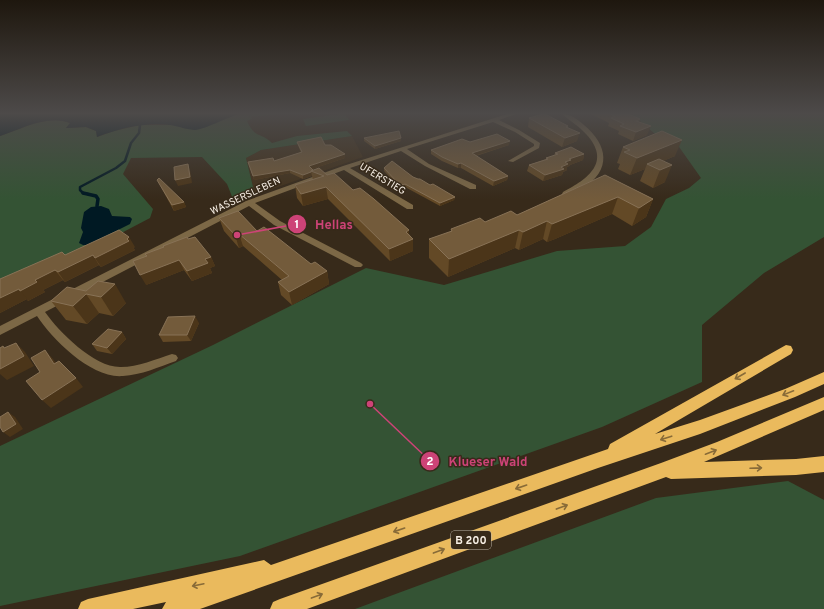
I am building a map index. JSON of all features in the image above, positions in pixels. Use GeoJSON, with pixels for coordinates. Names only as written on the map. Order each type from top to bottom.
{"type":"FeatureCollection","features":[{"type":"Feature","properties":{"kind":"highway"},"geometry":{"type":"LineString","coordinates":[[598,460],[786,350]]}},
{"type":"Feature","properties":{"kind":"highway","name":"B 200"},"geometry":{"type":"LineString","coordinates":[[172,609],[598,460],[700,427],[790,393],[824,378]]}},
{"type":"Feature","properties":{"kind":"highway","name":"B 200"},"geometry":{"type":"LineString","coordinates":[[280,609],[661,471],[721,448],[824,403]]}},
{"type":"Feature","properties":{"kind":"highway"},"geometry":{"type":"LineString","coordinates":[[661,471],[796,467],[824,464]]}},
{"type":"Feature","properties":{"kind":"highway"},"geometry":{"type":"LineString","coordinates":[[88,609],[318,559]]}},
{"type":"Feature","properties":{"kind":"street","name":"WASSERSLEBEN"},"geometry":{"type":"LineString","coordinates":[[0,331],[249,203],[345,166],[423,142]]}},
{"type":"Feature","properties":{"kind":"street"},"geometry":{"type":"LineString","coordinates":[[511,161],[537,147],[537,142]]}},
{"type":"Feature","properties":{"kind":"street"},"geometry":{"type":"LineString","coordinates":[[559,198],[594,176],[601,158],[600,151],[596,142]]}},
{"type":"Feature","properties":{"kind":"street"},"geometry":{"type":"LineString","coordinates":[[402,149],[427,165],[473,187]]}},
{"type":"Feature","properties":{"kind":"street","name":"UFERSTIEG"},"geometry":{"type":"LineString","coordinates":[[345,166],[367,182],[410,207]]}},
{"type":"Feature","properties":{"kind":"street"},"geometry":{"type":"LineString","coordinates":[[249,203],[277,223],[358,265]]}},
{"type":"Feature","properties":{"kind":"street"},"geometry":{"type":"LineString","coordinates":[[39,311],[55,332],[77,351],[109,371],[120,372],[138,369],[172,358]]}},
{"type":"Feature","properties":{"kind":"shaded area"},"geometry":{"type":"Polygon","coordinates":[[[310,142],[355,142],[363,157],[255,195],[246,158],[261,150],[310,142]]]}},
{"type":"Feature","properties":{"kind":"green space"},"geometry":{"type":"Polygon","coordinates":[[[0,142],[310,142],[261,150],[246,158],[255,195],[235,204],[227,184],[202,157],[131,158],[123,174],[153,209],[150,218],[110,239],[0,280],[0,142]]]}},
{"type":"Feature","properties":{"kind":"green space"},"geometry":{"type":"Polygon","coordinates":[[[674,142],[824,142],[824,237],[764,273],[702,325],[702,382],[602,427],[240,556],[0,606],[0,446],[213,345],[366,268],[444,285],[557,251],[625,246],[651,227],[666,199],[689,188],[701,178],[677,144],[674,142]]]}},
{"type":"Feature","properties":{"kind":"green space"},"geometry":{"type":"Polygon","coordinates":[[[788,481],[824,500],[824,609],[355,609],[656,498],[788,481]]]}},
{"type":"Feature","properties":{"kind":"water"},"geometry":{"type":"Polygon","coordinates":[[[101,206],[109,209],[112,216],[130,217],[132,219],[130,224],[88,245],[79,243],[83,232],[81,228],[84,212],[91,207],[101,206]]]}},
{"type":"Feature","properties":{"kind":"building"},"geometry":{"type":"Polygon","coordinates":[[[297,142],[324,142],[325,145],[331,145],[345,154],[309,166],[313,170],[303,175],[290,170],[253,176],[248,162],[273,158],[274,161],[302,152],[297,142]]]}},
{"type":"Feature","properties":{"kind":"building"},"geometry":{"type":"Polygon","coordinates":[[[370,142],[387,142],[375,146],[370,142]]]}},
{"type":"Feature","properties":{"kind":"building"},"geometry":{"type":"Polygon","coordinates":[[[452,142],[506,142],[472,153],[508,176],[494,181],[461,163],[458,164],[431,150],[452,142]]]}},
{"type":"Feature","properties":{"kind":"building"},"geometry":{"type":"Polygon","coordinates":[[[634,142],[676,142],[637,158],[624,152],[630,150],[623,147],[634,142]]]}},
{"type":"Feature","properties":{"kind":"building"},"geometry":{"type":"Polygon","coordinates":[[[571,147],[584,154],[569,159],[571,160],[565,162],[568,164],[561,167],[564,169],[545,175],[529,165],[548,159],[546,158],[571,147]]]}},
{"type":"Feature","properties":{"kind":"building"},"geometry":{"type":"Polygon","coordinates":[[[659,159],[672,165],[660,170],[647,164],[659,159]]]}},
{"type":"Feature","properties":{"kind":"building"},"geometry":{"type":"Polygon","coordinates":[[[392,161],[413,177],[430,185],[433,184],[455,197],[440,203],[405,184],[403,185],[397,182],[384,168],[392,161]]]}},
{"type":"Feature","properties":{"kind":"building"},"geometry":{"type":"Polygon","coordinates":[[[188,164],[190,177],[175,180],[174,167],[188,164]]]}},
{"type":"Feature","properties":{"kind":"building"},"geometry":{"type":"Polygon","coordinates":[[[319,168],[327,175],[334,173],[353,190],[360,188],[409,230],[406,232],[413,239],[389,249],[326,187],[301,194],[295,185],[324,176],[311,171],[319,168]]]}},
{"type":"Feature","properties":{"kind":"building"},"geometry":{"type":"Polygon","coordinates":[[[605,175],[653,199],[639,208],[618,197],[552,224],[547,221],[523,232],[519,230],[449,259],[429,239],[452,231],[451,229],[480,218],[485,222],[511,211],[517,215],[605,175]]]}},
{"type":"Feature","properties":{"kind":"building"},"geometry":{"type":"Polygon","coordinates":[[[159,178],[184,202],[172,205],[157,180],[159,178]]]}},
{"type":"Feature","properties":{"kind":"building"},"geometry":{"type":"Polygon","coordinates":[[[238,211],[257,231],[264,227],[311,264],[315,262],[327,271],[289,292],[278,282],[289,276],[239,234],[235,235],[219,218],[238,211]]]}},
{"type":"Feature","properties":{"kind":"building"},"geometry":{"type":"Polygon","coordinates":[[[119,230],[129,237],[127,239],[129,241],[95,258],[93,255],[58,272],[55,270],[35,280],[37,282],[20,291],[19,289],[0,298],[0,279],[62,252],[65,255],[119,230]]]}},
{"type":"Feature","properties":{"kind":"building"},"geometry":{"type":"Polygon","coordinates":[[[187,237],[188,239],[195,237],[211,257],[205,259],[208,263],[187,271],[179,260],[140,275],[133,261],[147,256],[145,254],[164,247],[163,246],[187,237]]]}},
{"type":"Feature","properties":{"kind":"building"},"geometry":{"type":"Polygon","coordinates":[[[98,281],[115,284],[101,297],[86,294],[73,306],[51,301],[67,287],[86,291],[98,281]]]}},
{"type":"Feature","properties":{"kind":"building"},"geometry":{"type":"Polygon","coordinates":[[[195,316],[187,335],[159,335],[168,317],[195,316]]]}},
{"type":"Feature","properties":{"kind":"building"},"geometry":{"type":"Polygon","coordinates":[[[108,329],[122,332],[107,348],[92,344],[108,329]]]}},
{"type":"Feature","properties":{"kind":"building"},"geometry":{"type":"Polygon","coordinates":[[[16,343],[24,356],[0,369],[0,348],[16,343]]]}},
{"type":"Feature","properties":{"kind":"building"},"geometry":{"type":"Polygon","coordinates":[[[45,350],[54,364],[59,361],[76,378],[42,400],[26,381],[40,372],[31,358],[45,350]]]}},
{"type":"Feature","properties":{"kind":"building"},"geometry":{"type":"Polygon","coordinates":[[[8,412],[16,424],[3,432],[0,427],[0,417],[8,412]]]}},
{"type":"Feature","properties":{"kind":"waterway"},"geometry":{"type":"LineString","coordinates":[[83,193],[80,190],[80,187],[116,168],[125,161],[131,142]]}},
{"type":"Feature","properties":{"kind":"waterway"},"geometry":{"type":"LineString","coordinates":[[83,193],[88,194]]}},
{"type":"Feature","properties":{"kind":"waterway"},"geometry":{"type":"LineString","coordinates":[[83,193],[96,196],[98,199],[97,206]]}},
{"type":"Feature","properties":{"kind":"place","name":"Hellas"},"geometry":{"type":"Point","coordinates":[237,235]}},
{"type":"Feature","properties":{"kind":"place","name":"Klueser Wald"},"geometry":{"type":"Point","coordinates":[370,404]}}]}
